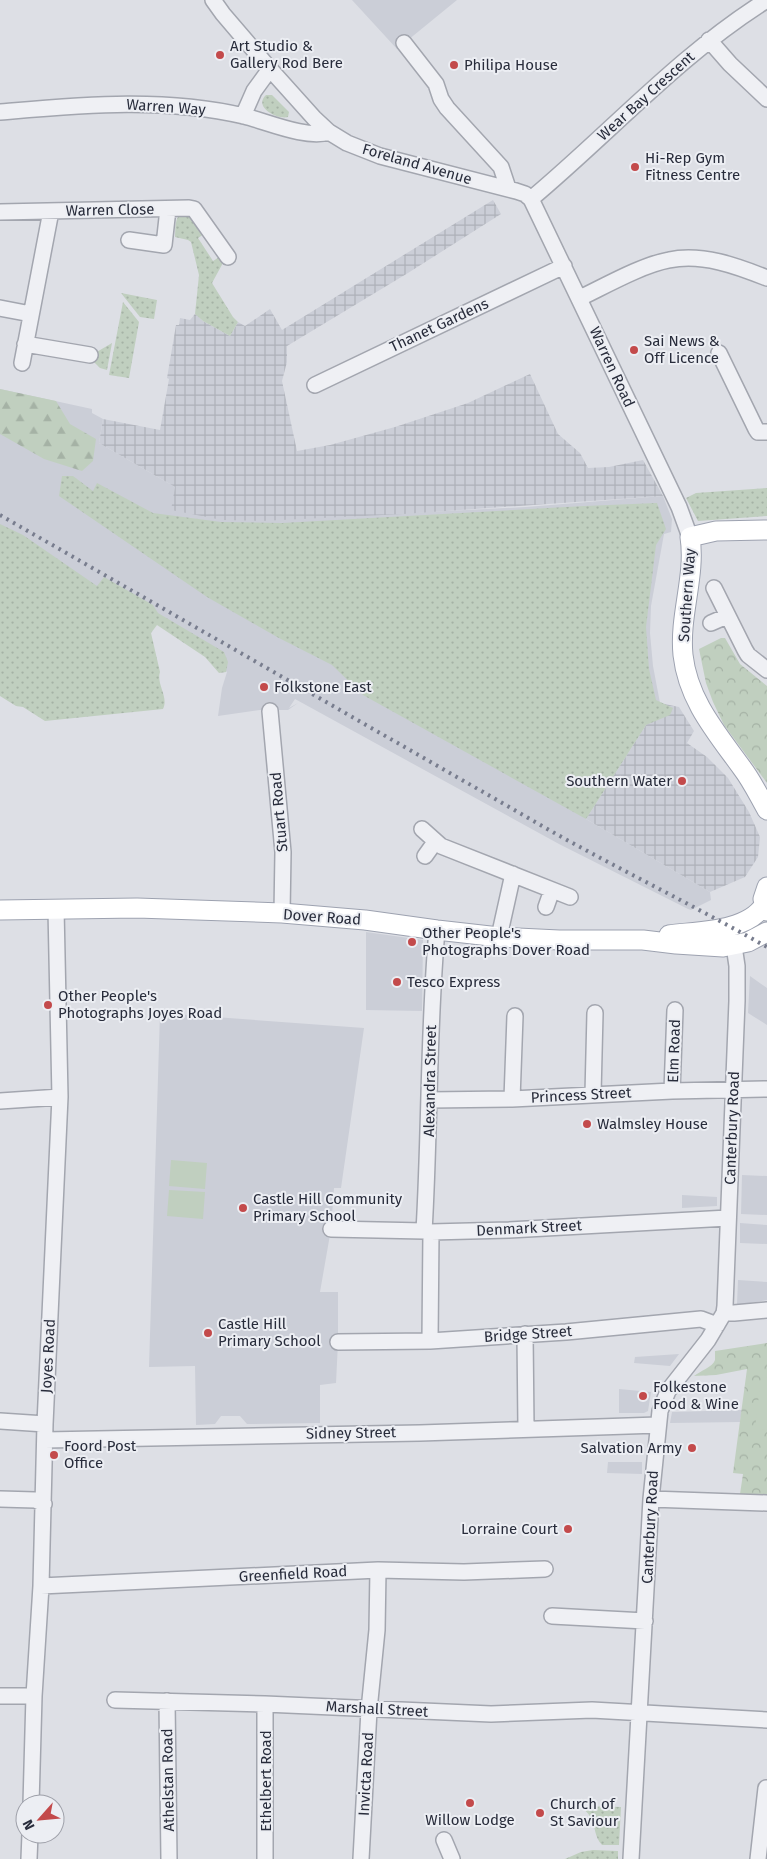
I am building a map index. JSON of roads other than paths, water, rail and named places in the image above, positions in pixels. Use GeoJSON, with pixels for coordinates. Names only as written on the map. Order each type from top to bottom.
{"type":"FeatureCollection","features":[{"type":"Feature","properties":{"kind":"main road"},"geometry":{"type":"LineString","coordinates":[[690,537],[716,531],[767,530]]}},
{"type":"Feature","properties":{"kind":"main road"},"geometry":{"type":"LineString","coordinates":[[691,563],[708,545],[732,532]]}},
{"type":"Feature","properties":{"kind":"main road","name":"Southern Way"},"geometry":{"type":"LineString","coordinates":[[690,537],[691,563],[682,634],[683,655],[690,685],[701,711],[743,769],[767,810]]}},
{"type":"Feature","properties":{"kind":"main road","name":"Dover Road"},"geometry":{"type":"LineString","coordinates":[[643,940],[744,923],[757,915],[766,901]]}},
{"type":"Feature","properties":{"kind":"main road","name":"Dover Road"},"geometry":{"type":"LineString","coordinates":[[0,910],[137,908],[282,913],[365,920],[499,937],[558,940],[643,940],[704,946],[734,946],[748,942],[767,932]]}},
{"type":"Feature","properties":{"kind":"street","name":"Foreland Avenue"},"geometry":{"type":"LineString","coordinates":[[213,0],[270,70],[329,132],[347,143],[380,156],[508,188],[525,194],[531,199]]}},
{"type":"Feature","properties":{"kind":"street","name":"Wear Bay Crescent"},"geometry":{"type":"LineString","coordinates":[[531,199],[709,40],[738,18],[767,0]]}},
{"type":"Feature","properties":{"kind":"street"},"geometry":{"type":"LineString","coordinates":[[709,40],[730,64],[767,100]]}},
{"type":"Feature","properties":{"kind":"street"},"geometry":{"type":"LineString","coordinates":[[404,44],[436,84],[441,99],[447,108],[501,167],[508,188]]}},
{"type":"Feature","properties":{"kind":"street"},"geometry":{"type":"LineString","coordinates":[[243,116],[254,91],[270,70]]}},
{"type":"Feature","properties":{"kind":"street","name":"Warren Way"},"geometry":{"type":"LineString","coordinates":[[0,112],[98,104],[170,105],[243,116],[307,133],[320,135],[329,132]]}},
{"type":"Feature","properties":{"kind":"street","name":"Warren Road"},"geometry":{"type":"LineString","coordinates":[[531,199],[679,507],[690,537]]}},
{"type":"Feature","properties":{"kind":"street","name":"Warren Close"},"geometry":{"type":"LineString","coordinates":[[0,212],[189,208],[194,209],[228,257]]}},
{"type":"Feature","properties":{"kind":"street","name":"Warren Close"},"geometry":{"type":"LineString","coordinates":[[129,240],[164,245],[168,209]]}},
{"type":"Feature","properties":{"kind":"street","name":"Warren Close"},"geometry":{"type":"LineString","coordinates":[[22,363],[52,211]]}},
{"type":"Feature","properties":{"kind":"street"},"geometry":{"type":"LineString","coordinates":[[580,298],[670,259],[710,260],[767,278]]}},
{"type":"Feature","properties":{"kind":"street","name":"Thanet Gardens"},"geometry":{"type":"LineString","coordinates":[[315,384],[564,266]]}},
{"type":"Feature","properties":{"kind":"street"},"geometry":{"type":"LineString","coordinates":[[0,308],[31,314]]}},
{"type":"Feature","properties":{"kind":"street"},"geometry":{"type":"LineString","coordinates":[[26,344],[90,355]]}},
{"type":"Feature","properties":{"kind":"street"},"geometry":{"type":"LineString","coordinates":[[719,353],[756,429],[758,432],[767,432]]}},
{"type":"Feature","properties":{"kind":"street"},"geometry":{"type":"LineString","coordinates":[[714,588],[726,616],[748,655],[767,670]]}},
{"type":"Feature","properties":{"kind":"street"},"geometry":{"type":"LineString","coordinates":[[711,623],[726,616]]}},
{"type":"Feature","properties":{"kind":"street","name":"Stuart Road"},"geometry":{"type":"LineString","coordinates":[[270,711],[284,852],[282,913]]}},
{"type":"Feature","properties":{"kind":"street"},"geometry":{"type":"LineString","coordinates":[[422,828],[441,846],[570,897]]}},
{"type":"Feature","properties":{"kind":"street"},"geometry":{"type":"LineString","coordinates":[[424,856],[435,842]]}},
{"type":"Feature","properties":{"kind":"street"},"geometry":{"type":"LineString","coordinates":[[499,937],[513,874]]}},
{"type":"Feature","properties":{"kind":"street"},"geometry":{"type":"LineString","coordinates":[[546,907],[552,890]]}},
{"type":"Feature","properties":{"kind":"street","name":"Joyes Road"},"geometry":{"type":"LineString","coordinates":[[31,1794],[34,1696],[41,1586],[45,1424],[60,1097],[56,908]]}},
{"type":"Feature","properties":{"kind":"street","name":"Alexandra Street"},"geometry":{"type":"LineString","coordinates":[[430,1341],[427,1232],[429,1100],[437,930]]}},
{"type":"Feature","properties":{"kind":"street","name":"Canterbury Road"},"geometry":{"type":"LineString","coordinates":[[631,1859],[651,1499],[658,1425],[663,1402],[668,1391],[708,1340],[720,1319],[726,1300],[737,992],[737,966],[734,946]]}},
{"type":"Feature","properties":{"kind":"street","name":"Elm Road"},"geometry":{"type":"LineString","coordinates":[[672,1091],[675,1010]]}},
{"type":"Feature","properties":{"kind":"street"},"geometry":{"type":"LineString","coordinates":[[593,1094],[595,1013]]}},
{"type":"Feature","properties":{"kind":"street"},"geometry":{"type":"LineString","coordinates":[[512,1099],[515,1016]]}},
{"type":"Feature","properties":{"kind":"street","name":"Princess Street"},"geometry":{"type":"LineString","coordinates":[[429,1100],[512,1099],[593,1094],[767,1089]]}},
{"type":"Feature","properties":{"kind":"street"},"geometry":{"type":"LineString","coordinates":[[0,1101],[60,1097]]}},
{"type":"Feature","properties":{"kind":"street","name":"Denmark Street"},"geometry":{"type":"LineString","coordinates":[[331,1229],[427,1232],[509,1230],[728,1218]]}},
{"type":"Feature","properties":{"kind":"street","name":"Bridge Street"},"geometry":{"type":"LineString","coordinates":[[338,1342],[430,1341],[524,1334],[720,1319],[734,1313],[767,1310]]}},
{"type":"Feature","properties":{"kind":"street"},"geometry":{"type":"LineString","coordinates":[[524,1334],[526,1428]]}},
{"type":"Feature","properties":{"kind":"street"},"geometry":{"type":"LineString","coordinates":[[0,1421],[45,1424]]}},
{"type":"Feature","properties":{"kind":"street","name":"Sidney Street"},"geometry":{"type":"LineString","coordinates":[[45,1440],[233,1437],[658,1425]]}},
{"type":"Feature","properties":{"kind":"street"},"geometry":{"type":"LineString","coordinates":[[0,1499],[35,1500],[44,1504]]}},
{"type":"Feature","properties":{"kind":"street"},"geometry":{"type":"LineString","coordinates":[[651,1499],[767,1503]]}},
{"type":"Feature","properties":{"kind":"street","name":"Greenfield Road"},"geometry":{"type":"LineString","coordinates":[[41,1586],[378,1570],[464,1572],[545,1569]]}},
{"type":"Feature","properties":{"kind":"street","name":"Invicta Road"},"geometry":{"type":"LineString","coordinates":[[361,1859],[369,1710],[377,1630],[378,1570]]}},
{"type":"Feature","properties":{"kind":"street"},"geometry":{"type":"LineString","coordinates":[[552,1616],[645,1620]]}},
{"type":"Feature","properties":{"kind":"street"},"geometry":{"type":"LineString","coordinates":[[0,1696],[34,1696]]}},
{"type":"Feature","properties":{"kind":"street","name":"Marshall Street"},"geometry":{"type":"LineString","coordinates":[[115,1700],[508,1714],[592,1710],[767,1720]]}},
{"type":"Feature","properties":{"kind":"street","name":"Athelstan Road"},"geometry":{"type":"LineString","coordinates":[[168,1701],[169,1859]]}},
{"type":"Feature","properties":{"kind":"street","name":"Ethelbert Road"},"geometry":{"type":"LineString","coordinates":[[266,1704],[266,1859]]}},
{"type":"Feature","properties":{"kind":"street"},"geometry":{"type":"LineString","coordinates":[[758,1859],[766,1788]]}},
{"type":"Feature","properties":{"kind":"street"},"geometry":{"type":"LineString","coordinates":[[444,1840],[452,1859]]}},
{"type":"Feature","properties":{"kind":"street"},"geometry":{"type":"LineString","coordinates":[[29,1859],[30,1844]]}},
{"type":"Feature","properties":{"kind":"railway"},"geometry":{"type":"LineString","coordinates":[[0,515],[558,835],[767,947]]}},
{"type":"Feature","properties":{"kind":"place","name":"Art Studio & Gallery Rod Bere"},"geometry":{"type":"Point","coordinates":[220,55]}},
{"type":"Feature","properties":{"kind":"place","name":"Philipa House"},"geometry":{"type":"Point","coordinates":[454,65]}},
{"type":"Feature","properties":{"kind":"place","name":"Hi-Rep Gym Fitness Centre"},"geometry":{"type":"Point","coordinates":[635,167]}},
{"type":"Feature","properties":{"kind":"place","name":"Sai News & Off Licence"},"geometry":{"type":"Point","coordinates":[634,350]}},
{"type":"Feature","properties":{"kind":"place","name":"Folkstone East"},"geometry":{"type":"Point","coordinates":[264,687]}},
{"type":"Feature","properties":{"kind":"place","name":"Southern Water"},"geometry":{"type":"Point","coordinates":[682,781]}},
{"type":"Feature","properties":{"kind":"place","name":"Other People's Photographs Dover Road"},"geometry":{"type":"Point","coordinates":[412,942]}},
{"type":"Feature","properties":{"kind":"place","name":"Tesco Express"},"geometry":{"type":"Point","coordinates":[397,982]}},
{"type":"Feature","properties":{"kind":"place","name":"Other People's Photographs Joyes Road"},"geometry":{"type":"Point","coordinates":[48,1005]}},
{"type":"Feature","properties":{"kind":"place","name":"Walmsley House"},"geometry":{"type":"Point","coordinates":[587,1124]}},
{"type":"Feature","properties":{"kind":"place","name":"Castle Hill Community Primary School"},"geometry":{"type":"Point","coordinates":[243,1208]}},
{"type":"Feature","properties":{"kind":"place","name":"Castle Hill Primary School"},"geometry":{"type":"Point","coordinates":[208,1333]}},
{"type":"Feature","properties":{"kind":"place","name":"Folkestone Food & Wine"},"geometry":{"type":"Point","coordinates":[643,1396]}},
{"type":"Feature","properties":{"kind":"place","name":"Salvation Army"},"geometry":{"type":"Point","coordinates":[692,1448]}},
{"type":"Feature","properties":{"kind":"place","name":"Foord Post Office"},"geometry":{"type":"Point","coordinates":[54,1455]}},
{"type":"Feature","properties":{"kind":"place","name":"Lorraine Court"},"geometry":{"type":"Point","coordinates":[568,1529]}},
{"type":"Feature","properties":{"kind":"place","name":"Willow Lodge"},"geometry":{"type":"Point","coordinates":[470,1803]}},
{"type":"Feature","properties":{"kind":"place","name":"Church of St Saviour"},"geometry":{"type":"Point","coordinates":[540,1813]}}]}
